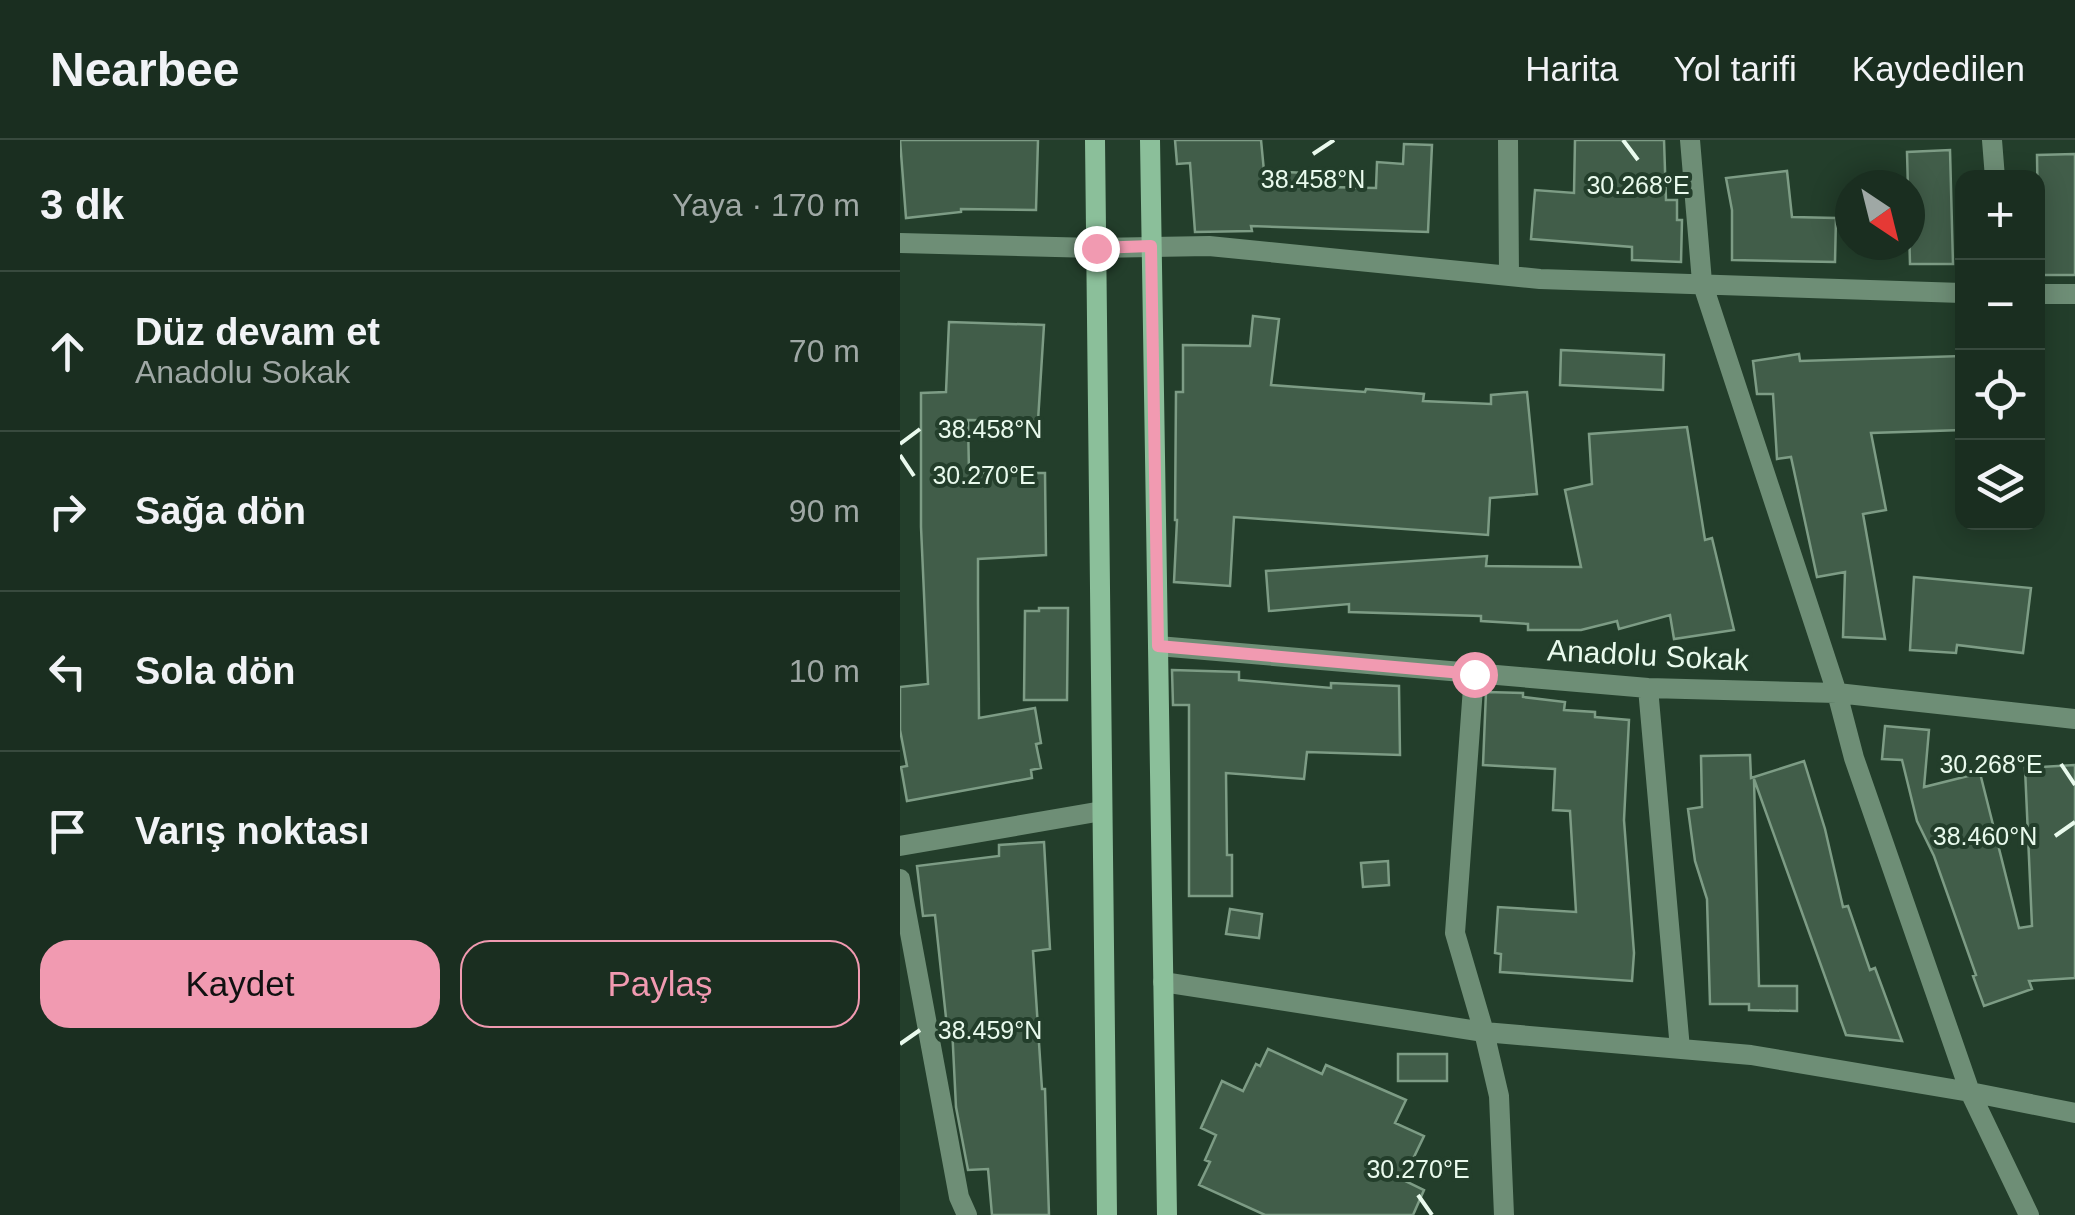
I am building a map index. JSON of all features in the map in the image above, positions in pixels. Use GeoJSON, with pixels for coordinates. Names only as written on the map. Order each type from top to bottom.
{"type":"FeatureCollection","features":[{"type":"Feature","properties":{"kind":"main road"},"geometry":{"type":"LineString","coordinates":[[1095,140],[1108,1215]]}},
{"type":"Feature","properties":{"kind":"main road"},"geometry":{"type":"LineString","coordinates":[[1150,140],[1167,1215]]}},
{"type":"Feature","properties":{"kind":"street"},"geometry":{"type":"LineString","coordinates":[[1508,140],[1509,276]]}},
{"type":"Feature","properties":{"kind":"street"},"geometry":{"type":"LineString","coordinates":[[1690,140],[1702,282],[1837,693],[1854,758],[1970,1092],[2029,1215]]}},
{"type":"Feature","properties":{"kind":"street"},"geometry":{"type":"LineString","coordinates":[[1992,140],[1994,170]]}},
{"type":"Feature","properties":{"kind":"street"},"geometry":{"type":"LineString","coordinates":[[900,242],[1096,248],[1209,246],[1509,276],[1955,293]]}},
{"type":"Feature","properties":{"kind":"street"},"geometry":{"type":"LineString","coordinates":[[2045,294],[2075,294]]}},
{"type":"Feature","properties":{"kind":"street","name":"Anadolu Sokak"},"geometry":{"type":"LineString","coordinates":[[1158,646],[1648,688],[1837,693],[2075,719]]}},
{"type":"Feature","properties":{"kind":"street"},"geometry":{"type":"LineString","coordinates":[[1474,674],[1455,933],[1498,1096],[1504,1215]]}},
{"type":"Feature","properties":{"kind":"street"},"geometry":{"type":"LineString","coordinates":[[1648,688],[1680,1049]]}},
{"type":"Feature","properties":{"kind":"street"},"geometry":{"type":"LineString","coordinates":[[900,846],[1102,812]]}},
{"type":"Feature","properties":{"kind":"street"},"geometry":{"type":"LineString","coordinates":[[900,878],[959,1197],[966,1215]]}},
{"type":"Feature","properties":{"kind":"street"},"geometry":{"type":"LineString","coordinates":[[1163,982],[1484,1032],[1751,1055],[2075,1113]]}},
{"type":"Feature","properties":{"kind":"building"},"geometry":{"type":"Polygon","coordinates":[[[900,140],[1038,140],[1036,210],[961,209],[906,218],[900,140]]]}},
{"type":"Feature","properties":{"kind":"building"},"geometry":{"type":"Polygon","coordinates":[[[1175,140],[1261,140],[1264,171],[1327,174],[1326,187],[1376,188],[1377,162],[1403,164],[1404,144],[1432,145],[1428,232],[1251,226],[1252,231],[1195,232],[1190,163],[1177,164],[1175,140]]]}},
{"type":"Feature","properties":{"kind":"building"},"geometry":{"type":"Polygon","coordinates":[[[1575,140],[1664,140],[1666,200],[1677,200],[1677,220],[1682,220],[1681,262],[1632,260],[1632,247],[1531,239],[1535,190],[1574,193],[1575,140]]]}},
{"type":"Feature","properties":{"kind":"building"},"geometry":{"type":"Polygon","coordinates":[[[1950,150],[1953,264],[1910,264],[1910,260],[1925,260],[1925,170],[1907,170],[1907,152],[1950,150]]]}},
{"type":"Feature","properties":{"kind":"building"},"geometry":{"type":"Polygon","coordinates":[[[2075,154],[2075,275],[2045,275],[2045,170],[2037,170],[2037,155],[2075,154]]]}},
{"type":"Feature","properties":{"kind":"building"},"geometry":{"type":"Polygon","coordinates":[[[1787,171],[1792,217],[1835,218],[1835,262],[1732,260],[1732,210],[1726,178],[1787,171]]]}},
{"type":"Feature","properties":{"kind":"building"},"geometry":{"type":"Polygon","coordinates":[[[1253,316],[1279,319],[1271,385],[1424,394],[1423,401],[1491,404],[1491,395],[1527,392],[1537,494],[1490,498],[1488,535],[1234,517],[1230,586],[1174,582],[1176,392],[1183,392],[1183,345],[1250,346],[1253,316]]]}},
{"type":"Feature","properties":{"kind":"building"},"geometry":{"type":"Polygon","coordinates":[[[949,322],[1044,325],[1038,421],[968,420],[969,473],[1045,473],[1046,555],[978,559],[979,718],[1035,708],[1041,768],[1031,770],[1032,778],[907,801],[901,767],[907,766],[900,730],[900,687],[928,684],[921,527],[921,393],[946,392],[949,322]]]}},
{"type":"Feature","properties":{"kind":"building"},"geometry":{"type":"Polygon","coordinates":[[[1561,350],[1664,355],[1663,390],[1560,385],[1561,350]]]}},
{"type":"Feature","properties":{"kind":"building"},"geometry":{"type":"Polygon","coordinates":[[[1799,354],[1800,361],[1955,356],[1955,430],[1871,433],[1886,510],[1863,514],[1885,639],[1843,637],[1845,572],[1817,577],[1791,457],[1777,459],[1773,394],[1757,394],[1753,361],[1799,354]]]}},
{"type":"Feature","properties":{"kind":"building"},"geometry":{"type":"Polygon","coordinates":[[[1687,427],[1705,540],[1712,538],[1734,630],[1674,639],[1670,615],[1619,629],[1617,621],[1581,630],[1528,630],[1528,624],[1481,621],[1481,616],[1349,612],[1349,604],[1269,611],[1266,571],[1487,556],[1486,566],[1581,567],[1565,490],[1592,484],[1589,434],[1687,427]]]}},
{"type":"Feature","properties":{"kind":"building"},"geometry":{"type":"Polygon","coordinates":[[[1914,577],[2031,588],[2023,653],[1957,645],[1956,653],[1910,650],[1914,577]]]}},
{"type":"Feature","properties":{"kind":"building"},"geometry":{"type":"Polygon","coordinates":[[[1068,608],[1067,700],[1024,700],[1025,611],[1068,608]]]}},
{"type":"Feature","properties":{"kind":"building"},"geometry":{"type":"Polygon","coordinates":[[[1172,670],[1239,672],[1239,680],[1331,688],[1331,683],[1399,686],[1400,755],[1307,752],[1304,779],[1226,773],[1232,896],[1189,896],[1189,705],[1173,705],[1172,670]]]}},
{"type":"Feature","properties":{"kind":"building"},"geometry":{"type":"Polygon","coordinates":[[[1486,692],[1523,693],[1523,697],[1565,702],[1564,710],[1629,720],[1624,820],[1634,953],[1632,981],[1500,972],[1501,954],[1495,953],[1498,907],[1576,912],[1570,811],[1553,810],[1555,769],[1483,765],[1486,692]]]}},
{"type":"Feature","properties":{"kind":"building"},"geometry":{"type":"Polygon","coordinates":[[[1885,726],[1929,730],[1924,787],[1980,773],[2019,928],[2032,926],[2025,768],[2075,765],[2075,978],[2029,981],[2032,989],[1984,1006],[1934,856],[1917,821],[1902,760],[1882,759],[1885,726]]]}},
{"type":"Feature","properties":{"kind":"building"},"geometry":{"type":"Polygon","coordinates":[[[1750,755],[1751,778],[1804,761],[1843,907],[1848,906],[1870,970],[1875,968],[1902,1041],[1846,1035],[1754,779],[1759,986],[1797,986],[1797,1011],[1749,1010],[1749,1004],[1710,1004],[1707,899],[1695,861],[1688,809],[1702,807],[1701,756],[1750,755]]]}},
{"type":"Feature","properties":{"kind":"building"},"geometry":{"type":"Polygon","coordinates":[[[1044,842],[1050,949],[1033,951],[1045,1089],[1049,1215],[992,1215],[988,1169],[968,1170],[956,1107],[952,1027],[947,1027],[935,915],[923,916],[917,866],[999,856],[999,845],[1044,842]]]}},
{"type":"Feature","properties":{"kind":"building"},"geometry":{"type":"Polygon","coordinates":[[[1388,861],[1389,885],[1363,887],[1361,863],[1388,861]]]}},
{"type":"Feature","properties":{"kind":"building"},"geometry":{"type":"Polygon","coordinates":[[[1230,909],[1262,914],[1259,938],[1226,934],[1230,909]]]}},
{"type":"Feature","properties":{"kind":"building"},"geometry":{"type":"Polygon","coordinates":[[[1268,1049],[1322,1074],[1326,1065],[1406,1100],[1395,1123],[1424,1136],[1403,1180],[1424,1190],[1413,1215],[1265,1215],[1199,1185],[1210,1162],[1205,1160],[1216,1135],[1201,1128],[1222,1081],[1243,1091],[1268,1049]]]}},
{"type":"Feature","properties":{"kind":"building"},"geometry":{"type":"Polygon","coordinates":[[[1398,1054],[1447,1054],[1447,1081],[1398,1081],[1398,1054]]]}},
{"type":"Feature","properties":{"kind":"route"},"geometry":{"type":"LineString","coordinates":[[1096,248],[1151,246],[1158,646],[1474,674]]}}]}
